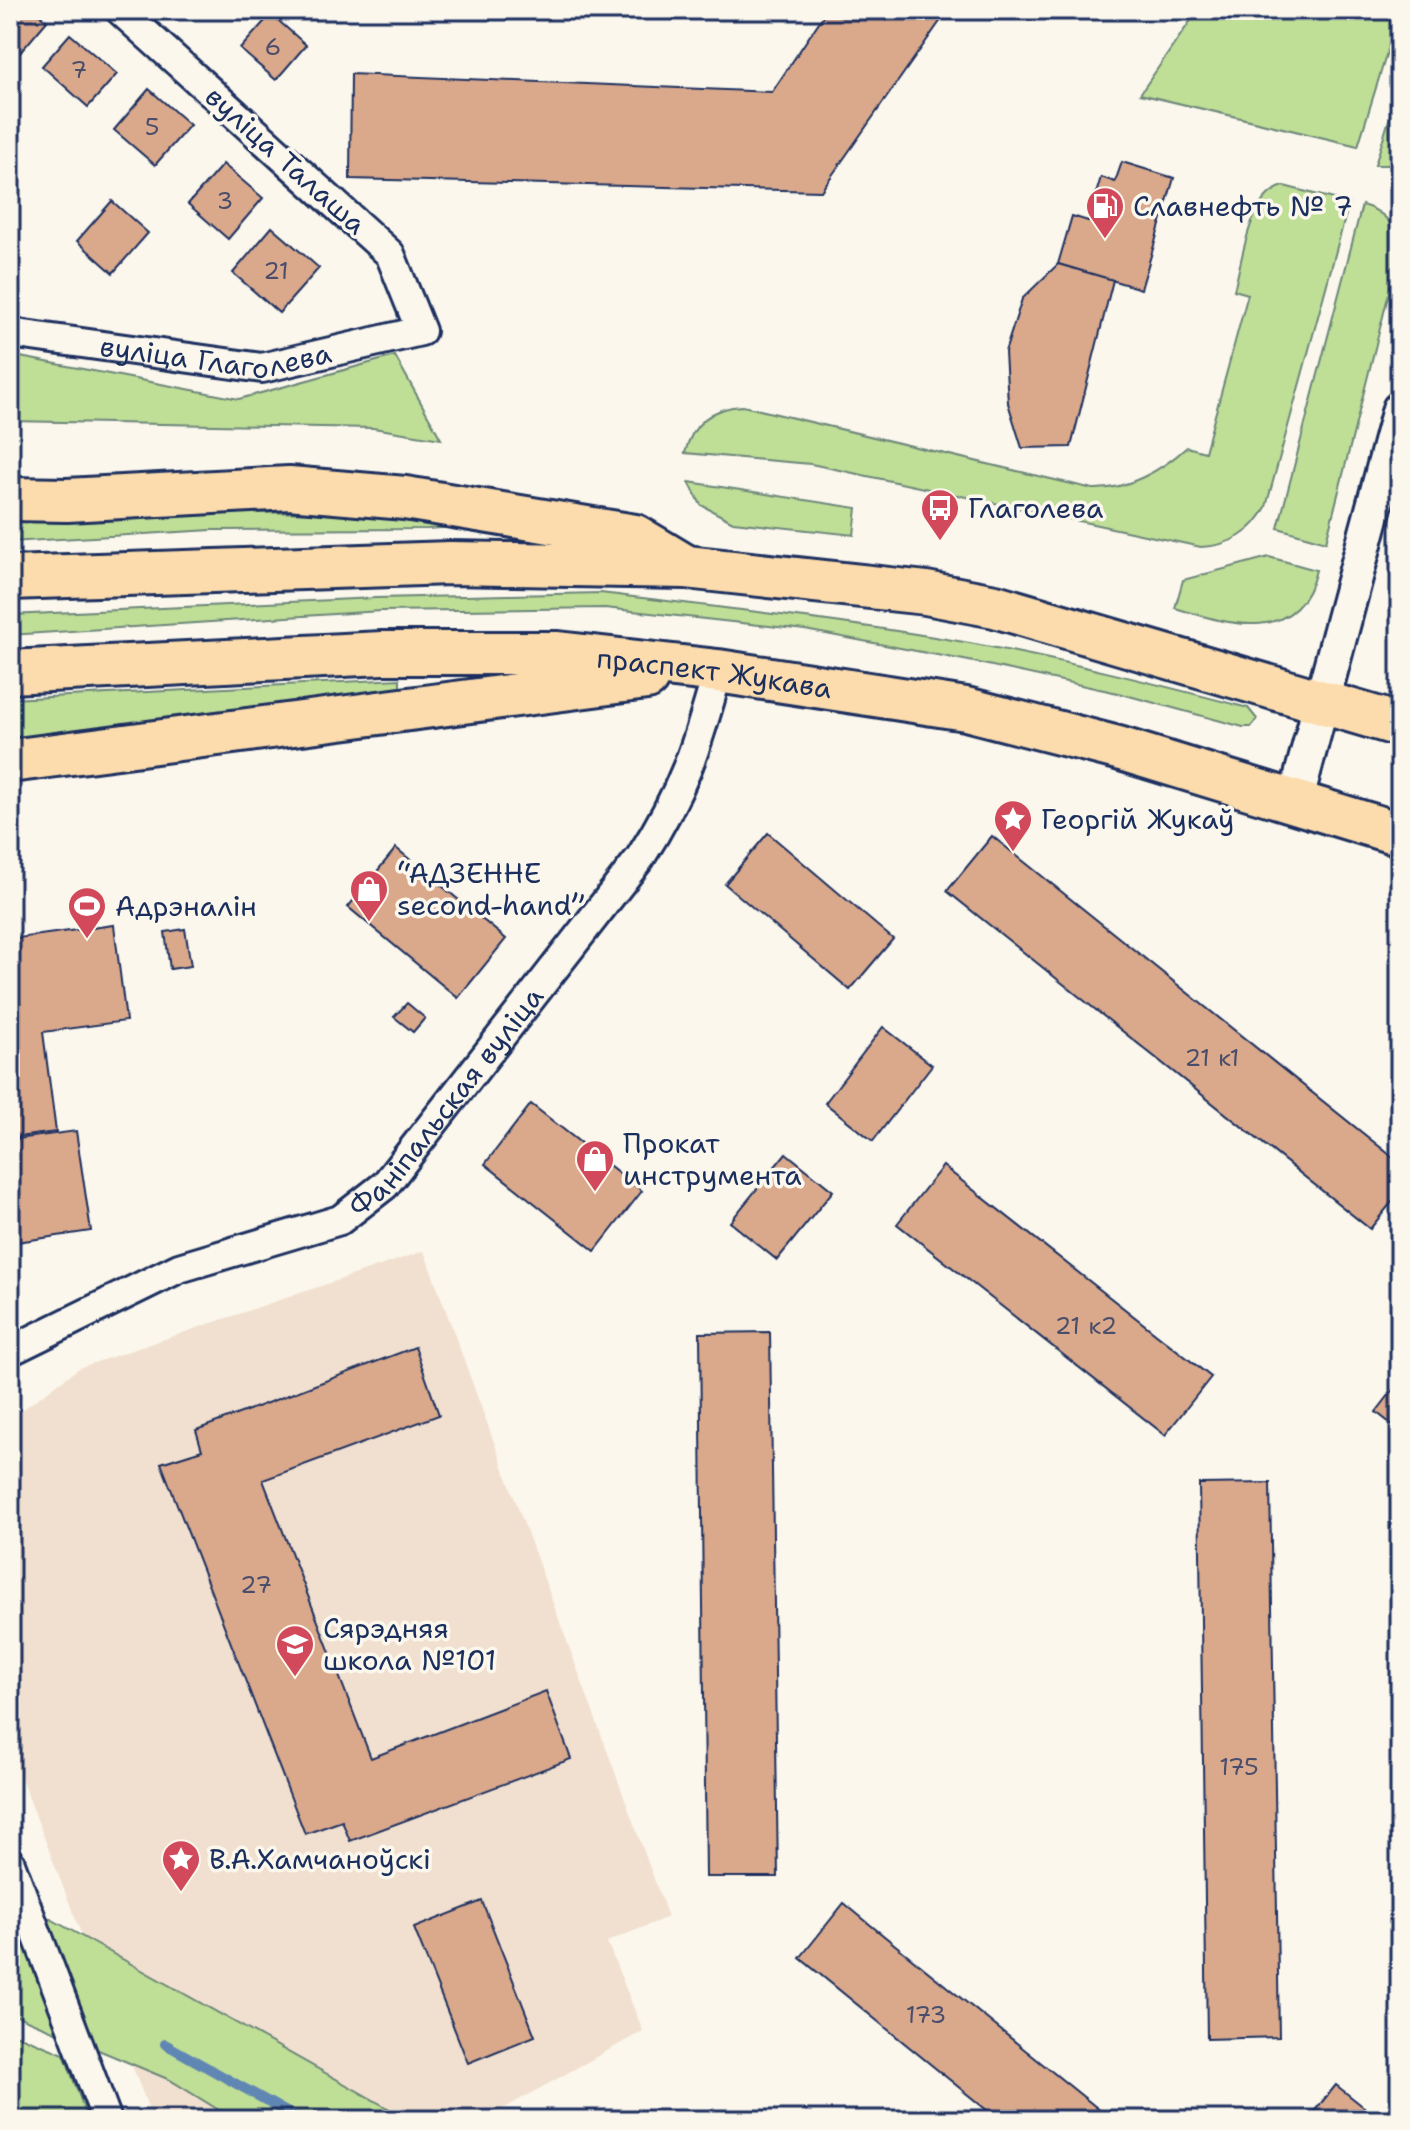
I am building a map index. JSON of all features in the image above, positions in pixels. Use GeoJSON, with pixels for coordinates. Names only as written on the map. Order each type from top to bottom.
{"type":"FeatureCollection","features":[{"type":"Feature","properties":{"kind":"main road"},"geometry":{"type":"LineString","coordinates":[[10,499],[67,500],[289,488],[405,498],[635,536],[686,567]]}},
{"type":"Feature","properties":{"kind":"main road"},"geometry":{"type":"LineString","coordinates":[[10,578],[450,563],[686,567],[926,593],[995,606],[1321,699],[1400,725]]}},
{"type":"Feature","properties":{"kind":"main road","name":"праспект Жукава"},"geometry":{"type":"LineString","coordinates":[[10,672],[398,653],[558,653],[708,670],[966,709],[1118,748],[1400,834]]}},
{"type":"Feature","properties":{"kind":"main road"},"geometry":{"type":"LineString","coordinates":[[10,761],[708,670]]}},
{"type":"Feature","properties":{"kind":"street","name":"вуліца Талаша"},"geometry":{"type":"LineString","coordinates":[[120,10],[390,254],[421,331]]}},
{"type":"Feature","properties":{"kind":"street","name":"вуліца Глаголева"},"geometry":{"type":"LineString","coordinates":[[10,333],[262,368],[421,331]]}},
{"type":"Feature","properties":{"kind":"street"},"geometry":{"type":"LineString","coordinates":[[1295,802],[1400,409]]}},
{"type":"Feature","properties":{"kind":"street","name":"Фаніпальская вуліца"},"geometry":{"type":"LineString","coordinates":[[10,1351],[179,1268],[340,1220],[385,1185],[640,858],[669,813],[693,762],[708,670]]}},
{"type":"Feature","properties":{"kind":"street"},"geometry":{"type":"LineString","coordinates":[[10,1863],[107,2120]]}},
{"type":"Feature","properties":{"kind":"shaded area","name":"Сярэдняя школа №101"},"geometry":{"type":"Polygon","coordinates":[[[424,1251],[668,1917],[607,1942],[643,2031],[483,2120],[153,2120],[10,1749],[10,1419],[79,1368],[424,1251]]]}},
{"type":"Feature","properties":{"kind":"green space"},"geometry":{"type":"Polygon","coordinates":[[[1198,10],[1400,10],[1358,146],[1140,94],[1198,10]]]}},
{"type":"Feature","properties":{"kind":"green space"},"geometry":{"type":"Polygon","coordinates":[[[1400,84],[1400,165],[1375,165],[1400,84]]]}},
{"type":"Feature","properties":{"kind":"green space"},"geometry":{"type":"Polygon","coordinates":[[[1284,186],[1349,203],[1266,507],[1254,524],[1240,536],[1222,544],[1201,547],[811,464],[685,453],[693,433],[705,419],[713,413],[743,406],[1093,489],[1119,486],[1143,477],[1187,447],[1205,452],[1248,294],[1234,290],[1249,230],[1262,202],[1284,186]]]}},
{"type":"Feature","properties":{"kind":"green space"},"geometry":{"type":"Polygon","coordinates":[[[1362,205],[1377,211],[1388,221],[1396,233],[1400,249],[1326,542],[1278,528],[1362,205]]]}},
{"type":"Feature","properties":{"kind":"green space"},"geometry":{"type":"Polygon","coordinates":[[[10,355],[239,399],[395,356],[441,439],[373,428],[10,421],[10,355]]]}},
{"type":"Feature","properties":{"kind":"green space"},"geometry":{"type":"Polygon","coordinates":[[[689,482],[857,508],[854,535],[733,522],[701,505],[689,482]]]}},
{"type":"Feature","properties":{"kind":"green space"},"geometry":{"type":"Polygon","coordinates":[[[385,512],[481,525],[428,529],[212,530],[10,542],[10,514],[385,512]]]}},
{"type":"Feature","properties":{"kind":"green space"},"geometry":{"type":"Polygon","coordinates":[[[1269,557],[1316,570],[1307,594],[1294,611],[1277,620],[1259,624],[1217,620],[1175,608],[1183,580],[1269,557]]]}},
{"type":"Feature","properties":{"kind":"green space"},"geometry":{"type":"Polygon","coordinates":[[[601,593],[835,622],[975,644],[1112,673],[1248,708],[1257,719],[1251,727],[1243,727],[1118,693],[805,630],[605,608],[381,611],[10,635],[10,615],[376,598],[601,593]]]}},
{"type":"Feature","properties":{"kind":"green space"},"geometry":{"type":"Polygon","coordinates":[[[400,679],[400,694],[231,710],[10,742],[10,699],[400,679]]]}},
{"type":"Feature","properties":{"kind":"green space"},"geometry":{"type":"Polygon","coordinates":[[[10,1896],[409,2120],[235,2120],[170,2080],[10,2013],[10,1896]]]}},
{"type":"Feature","properties":{"kind":"green space"},"geometry":{"type":"Polygon","coordinates":[[[10,2032],[64,2054],[88,2120],[10,2120],[10,2032]]]}},
{"type":"Feature","properties":{"kind":"building"},"geometry":{"type":"Polygon","coordinates":[[[10,10],[34,10],[47,21],[14,60],[10,57],[10,10]]]}},
{"type":"Feature","properties":{"kind":"building"},"geometry":{"type":"Polygon","coordinates":[[[827,10],[948,10],[821,191],[350,179],[351,74],[772,92],[827,10]]]}},
{"type":"Feature","properties":{"kind":"building"},"geometry":{"type":"Polygon","coordinates":[[[271,14],[306,45],[276,80],[240,49],[271,14]]]}},
{"type":"Feature","properties":{"kind":"building"},"geometry":{"type":"Polygon","coordinates":[[[70,34],[117,74],[88,107],[42,66],[70,34]]]}},
{"type":"Feature","properties":{"kind":"building"},"geometry":{"type":"Polygon","coordinates":[[[149,89],[190,125],[155,165],[114,130],[149,89]]]}},
{"type":"Feature","properties":{"kind":"building"},"geometry":{"type":"Polygon","coordinates":[[[1122,162],[1174,178],[1141,289],[1058,264],[1072,216],[1088,221],[1101,177],[1115,182],[1122,162]]]}},
{"type":"Feature","properties":{"kind":"building"},"geometry":{"type":"Polygon","coordinates":[[[223,164],[263,198],[228,239],[188,204],[223,164]]]}},
{"type":"Feature","properties":{"kind":"building"},"geometry":{"type":"Polygon","coordinates":[[[112,201],[148,233],[113,273],[77,241],[112,201]]]}},
{"type":"Feature","properties":{"kind":"building"},"geometry":{"type":"Polygon","coordinates":[[[272,227],[319,268],[279,313],[233,273],[272,227]]]}},
{"type":"Feature","properties":{"kind":"building"},"geometry":{"type":"Polygon","coordinates":[[[1058,264],[1113,280],[1071,447],[1022,448],[1008,403],[1005,352],[1022,299],[1058,264]]]}},
{"type":"Feature","properties":{"kind":"building"},"geometry":{"type":"Polygon","coordinates":[[[768,833],[893,939],[850,990],[725,884],[768,833]]]}},
{"type":"Feature","properties":{"kind":"building"},"geometry":{"type":"Polygon","coordinates":[[[992,836],[1400,1163],[1400,1192],[1370,1229],[947,891],[992,836]]]}},
{"type":"Feature","properties":{"kind":"building"},"geometry":{"type":"Polygon","coordinates":[[[396,848],[506,939],[458,998],[348,907],[396,848]]]}},
{"type":"Feature","properties":{"kind":"building"},"geometry":{"type":"Polygon","coordinates":[[[114,925],[126,1021],[43,1032],[56,1132],[10,1138],[10,939],[114,925]]]}},
{"type":"Feature","properties":{"kind":"building"},"geometry":{"type":"Polygon","coordinates":[[[185,929],[191,966],[170,969],[165,932],[185,929]]]}},
{"type":"Feature","properties":{"kind":"building"},"geometry":{"type":"Polygon","coordinates":[[[407,1003],[425,1018],[413,1032],[394,1017],[407,1003]]]}},
{"type":"Feature","properties":{"kind":"building"},"geometry":{"type":"Polygon","coordinates":[[[883,1027],[932,1065],[873,1141],[825,1103],[883,1027]]]}},
{"type":"Feature","properties":{"kind":"building"},"geometry":{"type":"Polygon","coordinates":[[[531,1104],[642,1191],[595,1251],[485,1164],[531,1104]]]}},
{"type":"Feature","properties":{"kind":"building"},"geometry":{"type":"Polygon","coordinates":[[[76,1131],[91,1231],[10,1243],[10,1140],[76,1131]]]}},
{"type":"Feature","properties":{"kind":"building"},"geometry":{"type":"Polygon","coordinates":[[[786,1153],[833,1191],[777,1260],[730,1222],[786,1153]]]}},
{"type":"Feature","properties":{"kind":"building"},"geometry":{"type":"Polygon","coordinates":[[[943,1166],[1211,1377],[1165,1435],[897,1224],[943,1166]]]}},
{"type":"Feature","properties":{"kind":"building"},"geometry":{"type":"Polygon","coordinates":[[[770,1332],[778,1877],[706,1877],[700,1333],[770,1332]]]}},
{"type":"Feature","properties":{"kind":"building"},"geometry":{"type":"Polygon","coordinates":[[[415,1347],[439,1415],[263,1480],[371,1758],[546,1691],[571,1759],[350,1841],[342,1821],[305,1834],[161,1463],[202,1450],[196,1430],[415,1347]]]}},
{"type":"Feature","properties":{"kind":"building"},"geometry":{"type":"Polygon","coordinates":[[[1400,1381],[1400,1431],[1376,1412],[1400,1381]]]}},
{"type":"Feature","properties":{"kind":"building"},"geometry":{"type":"Polygon","coordinates":[[[1270,1483],[1279,2037],[1207,2039],[1199,1484],[1270,1483]]]}},
{"type":"Feature","properties":{"kind":"building"},"geometry":{"type":"Polygon","coordinates":[[[482,1901],[535,2036],[468,2063],[414,1928],[482,1901]]]}},
{"type":"Feature","properties":{"kind":"building"},"geometry":{"type":"Polygon","coordinates":[[[844,1903],[1112,2120],[999,2120],[800,1958],[844,1903]]]}},
{"type":"Feature","properties":{"kind":"building"},"geometry":{"type":"Polygon","coordinates":[[[1336,2085],[1365,2108],[1380,2120],[1307,2120],[1336,2085]]]}},
{"type":"Feature","properties":{"kind":"waterway"},"geometry":{"type":"LineString","coordinates":[[165,2044],[301,2120]]}},
{"type":"Feature","properties":{"kind":"place","name":"Славнефть № 7"},"geometry":{"type":"Point","coordinates":[1105,240]}},
{"type":"Feature","properties":{"kind":"place","name":"Глаголева"},"geometry":{"type":"Point","coordinates":[940,542]}},
{"type":"Feature","properties":{"kind":"place","name":"Георгій Жукаў"},"geometry":{"type":"Point","coordinates":[1013,853]}},
{"type":"Feature","properties":{"kind":"place","name":"“АДЗЕННЕ second-hand”"},"geometry":{"type":"Point","coordinates":[369,923]}},
{"type":"Feature","properties":{"kind":"place","name":"Адрэналін"},"geometry":{"type":"Point","coordinates":[87,940]}},
{"type":"Feature","properties":{"kind":"place","name":"Прокат инструмента"},"geometry":{"type":"Point","coordinates":[595,1193]}},
{"type":"Feature","properties":{"kind":"place","name":"Сярэдняя школа №101"},"geometry":{"type":"Point","coordinates":[295,1678]}},
{"type":"Feature","properties":{"kind":"place","name":"В.А.Хамчаноўскі"},"geometry":{"type":"Point","coordinates":[181,1893]}}]}
